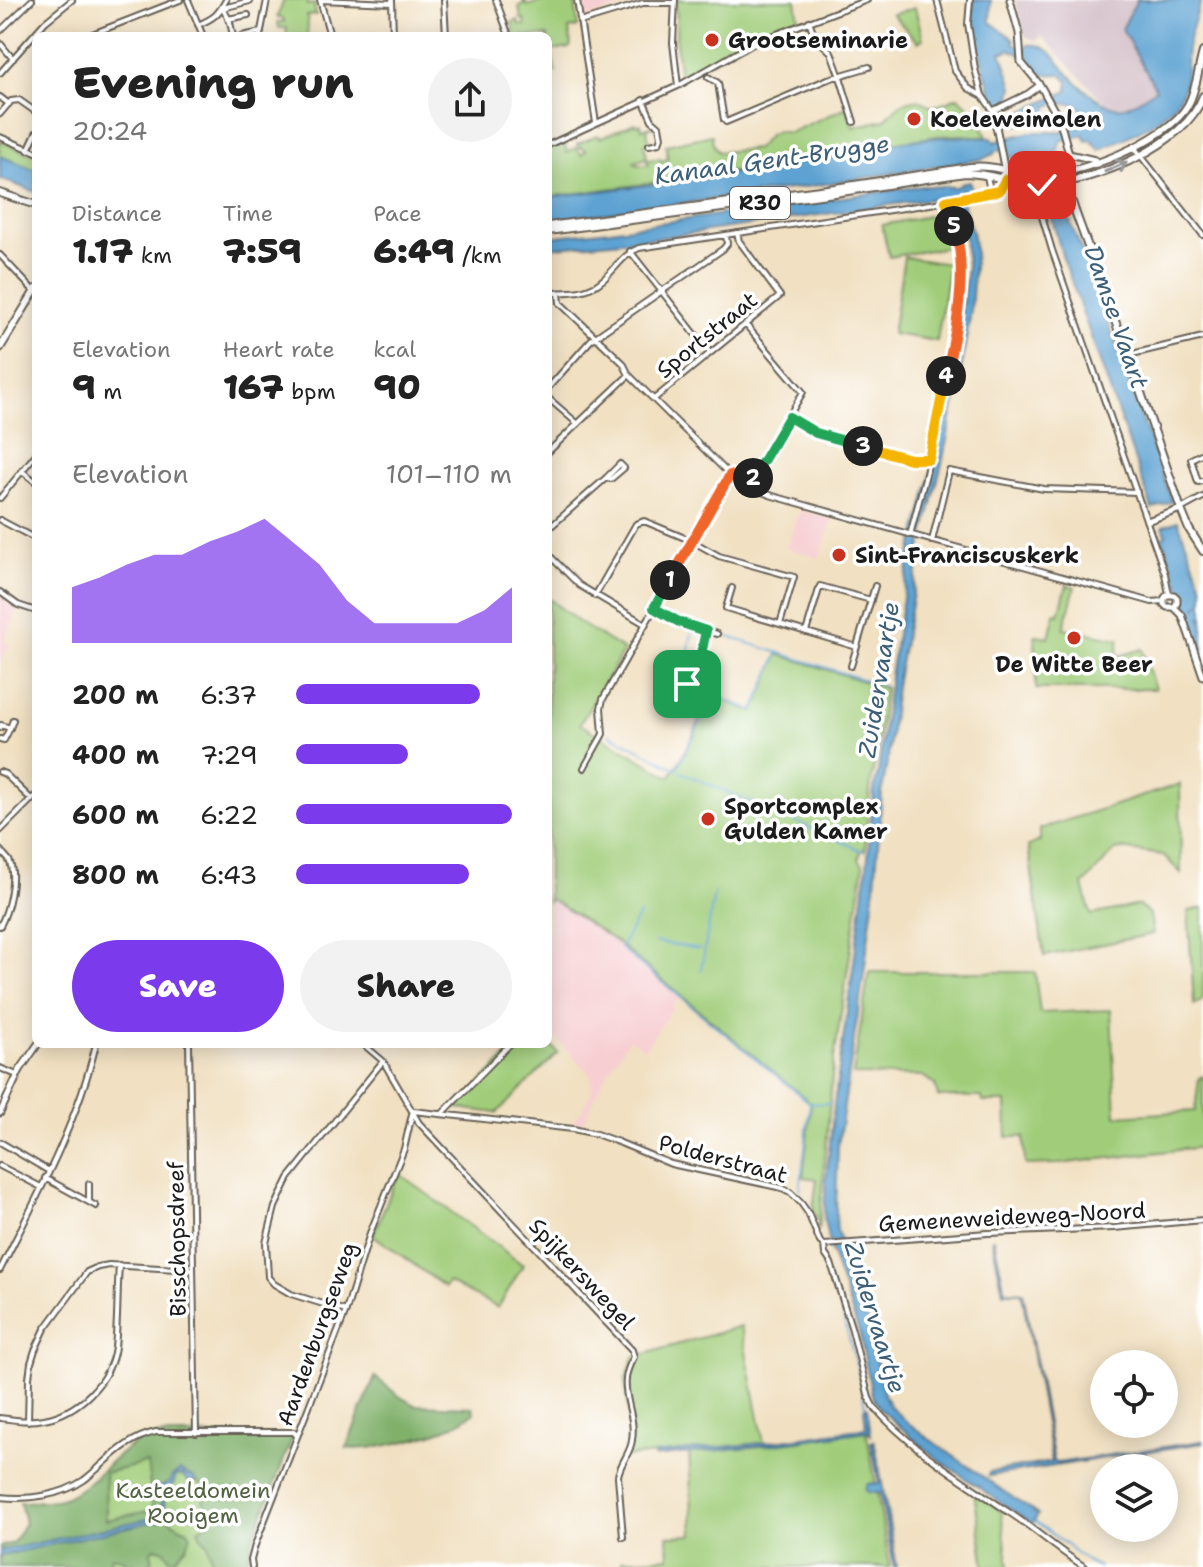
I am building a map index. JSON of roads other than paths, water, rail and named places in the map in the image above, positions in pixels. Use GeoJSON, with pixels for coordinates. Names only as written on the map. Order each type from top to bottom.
{"type":"FeatureCollection","features":[{"type":"Feature","properties":{"kind":"main road","name":"R30"},"geometry":{"type":"LineString","coordinates":[[552,228],[970,167],[983,166],[1042,175],[1097,164],[1165,129],[1182,113],[1193,93],[1203,52]]}},
{"type":"Feature","properties":{"kind":"main road","name":"R30"},"geometry":{"type":"LineString","coordinates":[[552,228],[835,193],[965,173],[1034,184],[1070,181],[1107,170],[1176,133],[1186,125],[1203,96]]}},
{"type":"Feature","properties":{"kind":"main road"},"geometry":{"type":"LineString","coordinates":[[1070,181],[1070,196],[1075,211],[1181,509],[1203,551]]}},
{"type":"Feature","properties":{"kind":"main road"},"geometry":{"type":"LineString","coordinates":[[0,193],[32,204]]}},
{"type":"Feature","properties":{"kind":"main road"},"geometry":{"type":"LineString","coordinates":[[0,348],[32,296]]}},
{"type":"Feature","properties":{"kind":"street"},"geometry":{"type":"LineString","coordinates":[[0,31],[32,0]]}},
{"type":"Feature","properties":{"kind":"street"},"geometry":{"type":"LineString","coordinates":[[36,32],[72,0]]}},
{"type":"Feature","properties":{"kind":"street"},"geometry":{"type":"LineString","coordinates":[[97,32],[180,0]]}},
{"type":"Feature","properties":{"kind":"street"},"geometry":{"type":"LineString","coordinates":[[188,0],[201,32]]}},
{"type":"Feature","properties":{"kind":"street"},"geometry":{"type":"LineString","coordinates":[[198,25],[215,17],[226,0]]}},
{"type":"Feature","properties":{"kind":"street"},"geometry":{"type":"LineString","coordinates":[[260,32],[267,0]]}},
{"type":"Feature","properties":{"kind":"street"},"geometry":{"type":"LineString","coordinates":[[329,32],[320,0],[392,2],[393,32]]}},
{"type":"Feature","properties":{"kind":"street"},"geometry":{"type":"LineString","coordinates":[[444,0],[446,32]]}},
{"type":"Feature","properties":{"kind":"street"},"geometry":{"type":"LineString","coordinates":[[496,0],[508,32]]}},
{"type":"Feature","properties":{"kind":"street"},"geometry":{"type":"LineString","coordinates":[[577,0],[596,123]]}},
{"type":"Feature","properties":{"kind":"street"},"geometry":{"type":"LineString","coordinates":[[552,142],[678,86],[756,42],[867,0]]}},
{"type":"Feature","properties":{"kind":"street"},"geometry":{"type":"LineString","coordinates":[[937,0],[955,71],[968,88],[982,95]]}},
{"type":"Feature","properties":{"kind":"street"},"geometry":{"type":"LineString","coordinates":[[552,293],[577,292],[594,287],[630,251],[646,246],[999,191],[1006,179],[993,111],[982,95],[972,53],[968,24],[970,0]]}},
{"type":"Feature","properties":{"kind":"street"},"geometry":{"type":"LineString","coordinates":[[1010,0],[1019,35],[1021,62],[1040,85],[1062,130],[1069,154],[1070,181]]}},
{"type":"Feature","properties":{"kind":"street"},"geometry":{"type":"LineString","coordinates":[[223,8],[250,1]]}},
{"type":"Feature","properties":{"kind":"street"},"geometry":{"type":"LineString","coordinates":[[580,22],[643,3],[675,1],[673,43],[678,86]]}},
{"type":"Feature","properties":{"kind":"street"},"geometry":{"type":"LineString","coordinates":[[223,8],[232,32]]}},
{"type":"Feature","properties":{"kind":"street"},"geometry":{"type":"LineString","coordinates":[[228,19],[248,15]]}},
{"type":"Feature","properties":{"kind":"street"},"geometry":{"type":"LineString","coordinates":[[809,21],[815,37],[831,52],[854,122]]}},
{"type":"Feature","properties":{"kind":"street"},"geometry":{"type":"LineString","coordinates":[[0,73],[32,37]]}},
{"type":"Feature","properties":{"kind":"street"},"geometry":{"type":"LineString","coordinates":[[0,43],[13,59]]}},
{"type":"Feature","properties":{"kind":"street"},"geometry":{"type":"LineString","coordinates":[[708,77],[718,83],[725,121],[839,75],[869,67]]}},
{"type":"Feature","properties":{"kind":"street"},"geometry":{"type":"LineString","coordinates":[[993,111],[1040,85]]}},
{"type":"Feature","properties":{"kind":"street"},"geometry":{"type":"LineString","coordinates":[[0,97],[9,104]]}},
{"type":"Feature","properties":{"kind":"street"},"geometry":{"type":"LineString","coordinates":[[0,114],[11,101],[19,100],[32,109]]}},
{"type":"Feature","properties":{"kind":"street"},"geometry":{"type":"LineString","coordinates":[[643,100],[650,118],[659,126],[661,137],[659,143],[649,145]]}},
{"type":"Feature","properties":{"kind":"street"},"geometry":{"type":"LineString","coordinates":[[0,137],[32,151]]}},
{"type":"Feature","properties":{"kind":"street"},"geometry":{"type":"LineString","coordinates":[[28,150],[32,142]]}},
{"type":"Feature","properties":{"kind":"street"},"geometry":{"type":"LineString","coordinates":[[1134,147],[1203,235]]}},
{"type":"Feature","properties":{"kind":"street"},"geometry":{"type":"LineString","coordinates":[[1069,154],[1095,160],[1097,164]]}},
{"type":"Feature","properties":{"kind":"street"},"geometry":{"type":"LineString","coordinates":[[986,174],[989,183],[986,194]]}},
{"type":"Feature","properties":{"kind":"street"},"geometry":{"type":"LineString","coordinates":[[1042,175],[1034,184],[1039,210],[1165,574],[1169,594]]}},
{"type":"Feature","properties":{"kind":"street"},"geometry":{"type":"LineString","coordinates":[[910,535],[951,354],[961,270],[960,249],[949,200]]}},
{"type":"Feature","properties":{"kind":"street","name":"Sportstraat"},"geometry":{"type":"LineString","coordinates":[[654,399],[780,296],[739,241],[737,233]]}},
{"type":"Feature","properties":{"kind":"street"},"geometry":{"type":"LineString","coordinates":[[552,384],[595,337],[723,249],[727,244],[726,235]]}},
{"type":"Feature","properties":{"kind":"street"},"geometry":{"type":"LineString","coordinates":[[630,251],[710,353]]}},
{"type":"Feature","properties":{"kind":"street"},"geometry":{"type":"LineString","coordinates":[[0,255],[32,288]]}},
{"type":"Feature","properties":{"kind":"street"},"geometry":{"type":"LineString","coordinates":[[559,293],[560,303],[623,363],[629,375],[730,475],[748,487],[1152,602],[1163,601]]}},
{"type":"Feature","properties":{"kind":"street"},"geometry":{"type":"LineString","coordinates":[[745,324],[803,392],[748,487]]}},
{"type":"Feature","properties":{"kind":"street"},"geometry":{"type":"LineString","coordinates":[[1127,355],[1203,337]]}},
{"type":"Feature","properties":{"kind":"street"},"geometry":{"type":"LineString","coordinates":[[552,448],[629,375]]}},
{"type":"Feature","properties":{"kind":"street"},"geometry":{"type":"LineString","coordinates":[[552,401],[578,424]]}},
{"type":"Feature","properties":{"kind":"street"},"geometry":{"type":"LineString","coordinates":[[789,417],[816,433],[910,459],[929,459]]}},
{"type":"Feature","properties":{"kind":"street"},"geometry":{"type":"LineString","coordinates":[[1203,453],[1191,459],[1198,482],[1203,481]]}},
{"type":"Feature","properties":{"kind":"street"},"geometry":{"type":"LineString","coordinates":[[0,498],[32,459]]}},
{"type":"Feature","properties":{"kind":"street"},"geometry":{"type":"LineString","coordinates":[[22,471],[32,479]]}},
{"type":"Feature","properties":{"kind":"street"},"geometry":{"type":"LineString","coordinates":[[929,540],[949,471],[1044,489],[1137,492]]}},
{"type":"Feature","properties":{"kind":"street"},"geometry":{"type":"LineString","coordinates":[[584,768],[603,734],[603,699],[730,475]]}},
{"type":"Feature","properties":{"kind":"street"},"geometry":{"type":"LineString","coordinates":[[552,525],[606,478]]}},
{"type":"Feature","properties":{"kind":"street"},"geometry":{"type":"LineString","coordinates":[[1147,521],[1203,497]]}},
{"type":"Feature","properties":{"kind":"street"},"geometry":{"type":"LineString","coordinates":[[0,520],[32,537]]}},
{"type":"Feature","properties":{"kind":"street"},"geometry":{"type":"LineString","coordinates":[[595,596],[636,524],[644,521],[719,556],[794,577],[780,624]]}},
{"type":"Feature","properties":{"kind":"street"},"geometry":{"type":"LineString","coordinates":[[552,558],[579,585],[645,624]]}},
{"type":"Feature","properties":{"kind":"street"},"geometry":{"type":"LineString","coordinates":[[806,632],[820,586],[871,600]]}},
{"type":"Feature","properties":{"kind":"street"},"geometry":{"type":"LineString","coordinates":[[851,666],[875,586]]}},
{"type":"Feature","properties":{"kind":"street"},"geometry":{"type":"LineString","coordinates":[[732,588],[726,608],[857,647]]}},
{"type":"Feature","properties":{"kind":"street"},"geometry":{"type":"LineString","coordinates":[[0,592],[20,606],[32,610]]}},
{"type":"Feature","properties":{"kind":"street"},"geometry":{"type":"LineString","coordinates":[[1163,601],[1169,594]]}},
{"type":"Feature","properties":{"kind":"street"},"geometry":{"type":"LineString","coordinates":[[1169,594],[1177,598],[1174,607]]}},
{"type":"Feature","properties":{"kind":"street"},"geometry":{"type":"LineString","coordinates":[[1163,601],[1167,607],[1174,607],[1182,615],[1203,676]]}},
{"type":"Feature","properties":{"kind":"street"},"geometry":{"type":"LineString","coordinates":[[654,608],[679,622],[717,634]]}},
{"type":"Feature","properties":{"kind":"street"},"geometry":{"type":"LineString","coordinates":[[701,687],[691,685],[706,631]]}},
{"type":"Feature","properties":{"kind":"street"},"geometry":{"type":"LineString","coordinates":[[0,739],[4,740],[13,720]]}},
{"type":"Feature","properties":{"kind":"street"},"geometry":{"type":"LineString","coordinates":[[0,728],[1,725],[10,728]]}},
{"type":"Feature","properties":{"kind":"street"},"geometry":{"type":"LineString","coordinates":[[0,772],[32,795]]}},
{"type":"Feature","properties":{"kind":"street"},"geometry":{"type":"LineString","coordinates":[[0,831],[32,799]]}},
{"type":"Feature","properties":{"kind":"street"},"geometry":{"type":"LineString","coordinates":[[0,850],[9,861],[10,893],[7,912],[0,926]]}},
{"type":"Feature","properties":{"kind":"street"},"geometry":{"type":"LineString","coordinates":[[0,1113],[17,1075],[35,1048]]}},
{"type":"Feature","properties":{"kind":"street"},"geometry":{"type":"LineString","coordinates":[[0,1270],[73,1117],[95,1048]]}},
{"type":"Feature","properties":{"kind":"street","name":"Bisschopsdreef"},"geometry":{"type":"LineString","coordinates":[[189,1048],[196,1433]]}},
{"type":"Feature","properties":{"kind":"street"},"geometry":{"type":"LineString","coordinates":[[368,1048],[383,1061],[413,1111]]}},
{"type":"Feature","properties":{"kind":"street"},"geometry":{"type":"LineString","coordinates":[[442,1114],[506,1048]]}},
{"type":"Feature","properties":{"kind":"street"},"geometry":{"type":"LineString","coordinates":[[346,1311],[291,1294],[274,1284],[268,1277],[266,1243],[275,1207],[289,1178],[383,1061]]}},
{"type":"Feature","properties":{"kind":"street"},"geometry":{"type":"LineString","coordinates":[[0,1068],[17,1075]]}},
{"type":"Feature","properties":{"kind":"street","name":"Polderstraat"},"geometry":{"type":"LineString","coordinates":[[413,1111],[585,1132],[671,1164],[790,1192],[808,1213],[817,1236],[826,1245],[825,1254],[839,1286],[873,1406],[918,1448],[952,1474],[1085,1567]]}},
{"type":"Feature","properties":{"kind":"street","name":"Aardenburgseweg"},"geometry":{"type":"LineString","coordinates":[[252,1567],[252,1552],[346,1311],[370,1233],[404,1149],[413,1111]]}},
{"type":"Feature","properties":{"kind":"street","name":"Spijkerswegel"},"geometry":{"type":"LineString","coordinates":[[413,1111],[419,1123],[632,1350],[634,1357],[627,1367],[625,1380],[632,1441],[618,1476],[623,1537]]}},
{"type":"Feature","properties":{"kind":"street"},"geometry":{"type":"LineString","coordinates":[[0,1142],[49,1171]]}},
{"type":"Feature","properties":{"kind":"street"},"geometry":{"type":"LineString","coordinates":[[0,1166],[41,1187]]}},
{"type":"Feature","properties":{"kind":"street"},"geometry":{"type":"LineString","coordinates":[[45,1178],[96,1206]]}},
{"type":"Feature","properties":{"kind":"street"},"geometry":{"type":"LineString","coordinates":[[89,1184],[89,1202]]}},
{"type":"Feature","properties":{"kind":"street","name":"Gemeneweideweg-Noord"},"geometry":{"type":"LineString","coordinates":[[826,1245],[1203,1220]]}},
{"type":"Feature","properties":{"kind":"street"},"geometry":{"type":"LineString","coordinates":[[28,1421],[29,1378],[35,1350],[45,1329],[87,1272],[98,1267],[119,1265],[193,1270]]}},
{"type":"Feature","properties":{"kind":"street"},"geometry":{"type":"LineString","coordinates":[[0,1418],[45,1419],[76,1406],[95,1389],[104,1377],[115,1348],[119,1265]]}},
{"type":"Feature","properties":{"kind":"street"},"geometry":{"type":"LineString","coordinates":[[0,1497],[18,1498],[60,1492],[83,1480],[133,1439],[156,1432],[294,1432],[297,1436]]}},
{"type":"Feature","properties":{"kind":"water"},"geometry":{"type":"Polygon","coordinates":[[[973,0],[991,0],[990,22],[1014,39],[1013,43],[1025,49],[1027,45],[1045,48],[1092,95],[1108,105],[1123,107],[1156,89],[1122,29],[1137,0],[1202,0],[1188,43],[1184,87],[1170,109],[1149,126],[1100,150],[1091,140],[1086,141],[1084,135],[1060,141],[1055,155],[1045,166],[1054,193],[1058,192],[1086,261],[1172,502],[1152,509],[1061,252],[1046,196],[1050,195],[1040,168],[1021,164],[1006,150],[995,151],[982,159],[806,187],[552,220],[552,196],[756,170],[914,140],[966,136],[992,138],[994,142],[1030,132],[1058,132],[1081,126],[1084,118],[1081,109],[1067,103],[1047,107],[1048,111],[1030,122],[1009,125],[1001,105],[993,98],[972,21],[973,0]],[[1009,49],[1001,52],[1013,86],[1009,108],[1013,116],[1068,91],[1068,82],[1061,74],[1042,75],[1026,57],[1009,49]]]}},
{"type":"Feature","properties":{"kind":"water"},"geometry":{"type":"Polygon","coordinates":[[[0,156],[32,168],[32,191],[0,179],[0,156]]]}},
{"type":"Feature","properties":{"kind":"water"},"geometry":{"type":"Polygon","coordinates":[[[970,181],[971,190],[965,192],[963,189],[960,194],[975,252],[971,311],[896,686],[882,791],[875,887],[838,1146],[836,1215],[841,1242],[829,1243],[824,1220],[826,1180],[867,868],[874,789],[908,567],[953,369],[967,266],[964,232],[952,196],[665,237],[552,248],[552,237],[922,186],[957,187],[970,181]]]}},
{"type":"Feature","properties":{"kind":"water"},"geometry":{"type":"Polygon","coordinates":[[[1178,521],[1203,588],[1203,652],[1162,537],[1166,535],[1163,526],[1178,521]]]}},
{"type":"Feature","properties":{"kind":"water"},"geometry":{"type":"Polygon","coordinates":[[[992,1239],[1005,1291],[1023,1292],[1054,1461],[1090,1458],[1090,1461],[988,1475],[990,1472],[1052,1462],[1022,1294],[1003,1292],[992,1239]]]}},
{"type":"Feature","properties":{"kind":"water"},"geometry":{"type":"Polygon","coordinates":[[[842,1245],[868,1322],[889,1405],[939,1446],[1038,1515],[1032,1524],[936,1458],[880,1409],[872,1395],[860,1335],[829,1246],[842,1245]]]}},
{"type":"Feature","properties":{"kind":"water"},"geometry":{"type":"Polygon","coordinates":[[[865,1407],[871,1435],[867,1431],[654,1457],[654,1454],[866,1428],[865,1407]]]}},
{"type":"Feature","properties":{"kind":"water"},"geometry":{"type":"Polygon","coordinates":[[[874,1441],[897,1567],[894,1567],[880,1493],[865,1490],[867,1484],[879,1483],[871,1442],[874,1441]]]}},
{"type":"Feature","properties":{"kind":"water"},"geometry":{"type":"Polygon","coordinates":[[[1203,1441],[1132,1454],[1117,1454],[1203,1441]]]}},
{"type":"Feature","properties":{"kind":"water"},"geometry":{"type":"Polygon","coordinates":[[[180,1471],[196,1481],[188,1481],[183,1475],[176,1476],[173,1485],[164,1490],[167,1517],[0,1556],[0,1551],[161,1516],[159,1488],[180,1471]]]}},
{"type":"Feature","properties":{"kind":"waterway"},"geometry":{"type":"LineString","coordinates":[[692,633],[682,685],[754,711],[779,652]]}},
{"type":"Feature","properties":{"kind":"waterway"},"geometry":{"type":"LineString","coordinates":[[723,635],[884,686]]}},
{"type":"Feature","properties":{"kind":"waterway"},"geometry":{"type":"LineString","coordinates":[[609,734],[677,769],[704,716]]}},
{"type":"Feature","properties":{"kind":"waterway"},"geometry":{"type":"LineString","coordinates":[[681,772],[863,851]]}},
{"type":"Feature","properties":{"kind":"waterway"},"geometry":{"type":"LineString","coordinates":[[701,971],[714,893]]}},
{"type":"Feature","properties":{"kind":"waterway"},"geometry":{"type":"LineString","coordinates":[[640,913],[620,948],[810,1103]]}},
{"type":"Feature","properties":{"kind":"waterway"},"geometry":{"type":"LineString","coordinates":[[655,942],[699,949]]}},
{"type":"Feature","properties":{"kind":"waterway"},"geometry":{"type":"LineString","coordinates":[[800,1191],[810,1103],[830,1104]]}},
{"type":"Feature","properties":{"kind":"waterway"},"geometry":{"type":"LineString","coordinates":[[839,1302],[865,1406]]}},
{"type":"Feature","properties":{"kind":"waterway","name":"Zuidervaartje"},"geometry":{"type":"LineString","coordinates":[[1035,1521],[1099,1567]]}},
{"type":"Feature","properties":{"kind":"place","name":"Grootseminarie"},"geometry":{"type":"Point","coordinates":[712,40]}},
{"type":"Feature","properties":{"kind":"place","name":"Koeleweimolen"},"geometry":{"type":"Point","coordinates":[914,119]}},
{"type":"Feature","properties":{"kind":"place","name":"Sint-Franciscuskerk"},"geometry":{"type":"Point","coordinates":[839,555]}},
{"type":"Feature","properties":{"kind":"place","name":"De Witte Beer"},"geometry":{"type":"Point","coordinates":[1074,638]}},
{"type":"Feature","properties":{"kind":"place","name":"Sportcomplex Gulden Kamer"},"geometry":{"type":"Point","coordinates":[708,819]}},
{"type":"Feature","properties":{"kind":"water label","name":"Kanaal Gent-Brugge"},"geometry":{"type":"Point","coordinates":[772,160]}},
{"type":"Feature","properties":{"kind":"water label","name":"Damse Vaart"},"geometry":{"type":"Point","coordinates":[1116,317]}},
{"type":"Feature","properties":{"kind":"park label","name":"Kasteeldomein Rooigem"},"geometry":{"type":"Point","coordinates":[193,1502]}}]}
